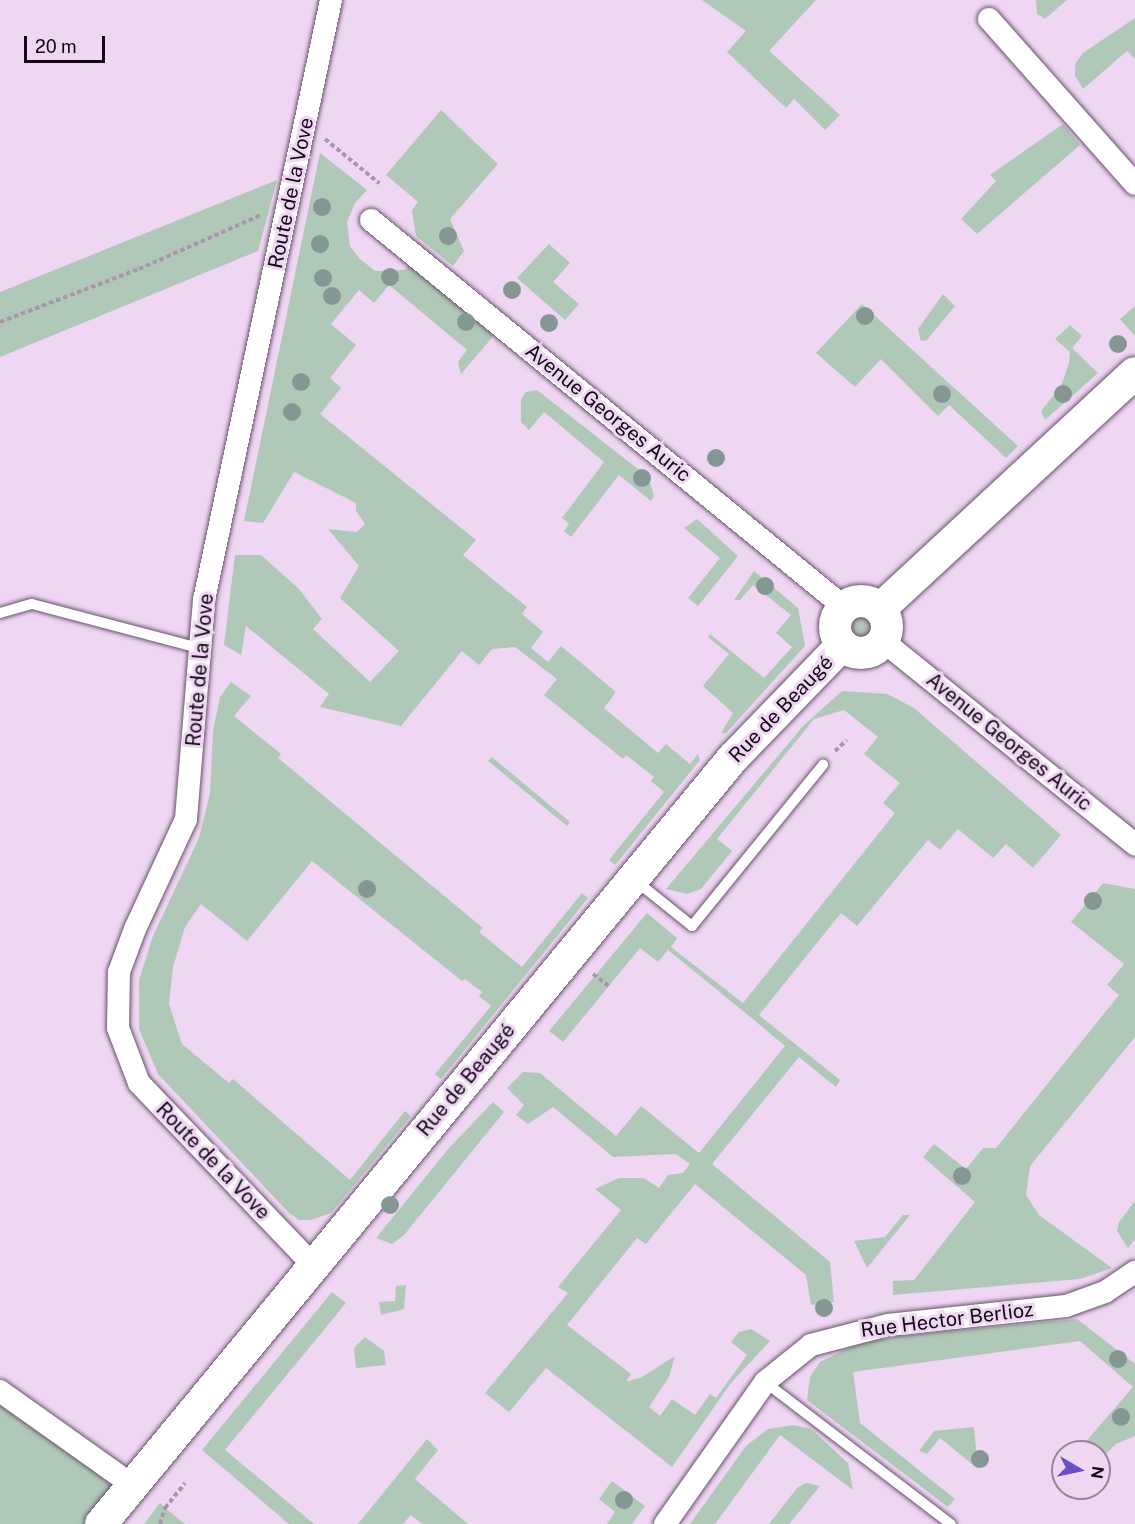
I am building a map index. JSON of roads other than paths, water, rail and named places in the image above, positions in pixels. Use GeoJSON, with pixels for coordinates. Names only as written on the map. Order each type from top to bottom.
{"type":"FeatureCollection","features":[{"type":"Feature","properties":{"kind":"street","name":"Route de la Vove"},"geometry":{"type":"LineString","coordinates":[[312,1264],[139,1083],[118,1028],[119,972],[135,928],[186,819],[199,648],[210,572],[291,199],[331,0]]}},
{"type":"Feature","properties":{"kind":"street"},"geometry":{"type":"LineString","coordinates":[[989,19],[1135,184]]}},
{"type":"Feature","properties":{"kind":"street","name":"Avenue Georges Auric"},"geometry":{"type":"LineString","coordinates":[[371,220],[844,607]]}},
{"type":"Feature","properties":{"kind":"street"},"geometry":{"type":"LineString","coordinates":[[880,609],[1135,373]]}},
{"type":"Feature","properties":{"kind":"street"},"geometry":{"type":"LineString","coordinates":[[866,601],[880,609],[887,624],[883,641],[863,653],[842,645],[835,630],[844,607],[866,601]]}},
{"type":"Feature","properties":{"kind":"street","name":"Avenue Georges Auric"},"geometry":{"type":"LineString","coordinates":[[883,641],[1135,844]]}},
{"type":"Feature","properties":{"kind":"street","name":"Rue de Beaugé"},"geometry":{"type":"LineString","coordinates":[[101,1524],[131,1484],[312,1264],[733,758],[842,645]]}},
{"type":"Feature","properties":{"kind":"street","name":"Rue Hector Berlioz"},"geometry":{"type":"LineString","coordinates":[[665,1524],[765,1382],[811,1345],[844,1334],[888,1325],[1065,1306],[1105,1292],[1135,1272]]}},
{"type":"Feature","properties":{"kind":"street"},"geometry":{"type":"LineString","coordinates":[[0,1391],[131,1484]]}},
{"type":"Feature","properties":{"kind":"lane"},"geometry":{"type":"LineString","coordinates":[[0,613],[32,604],[199,648]]}},
{"type":"Feature","properties":{"kind":"lane"},"geometry":{"type":"LineString","coordinates":[[633,878],[692,926],[823,765]]}},
{"type":"Feature","properties":{"kind":"lane"},"geometry":{"type":"LineString","coordinates":[[765,1382],[951,1524]]}}]}
